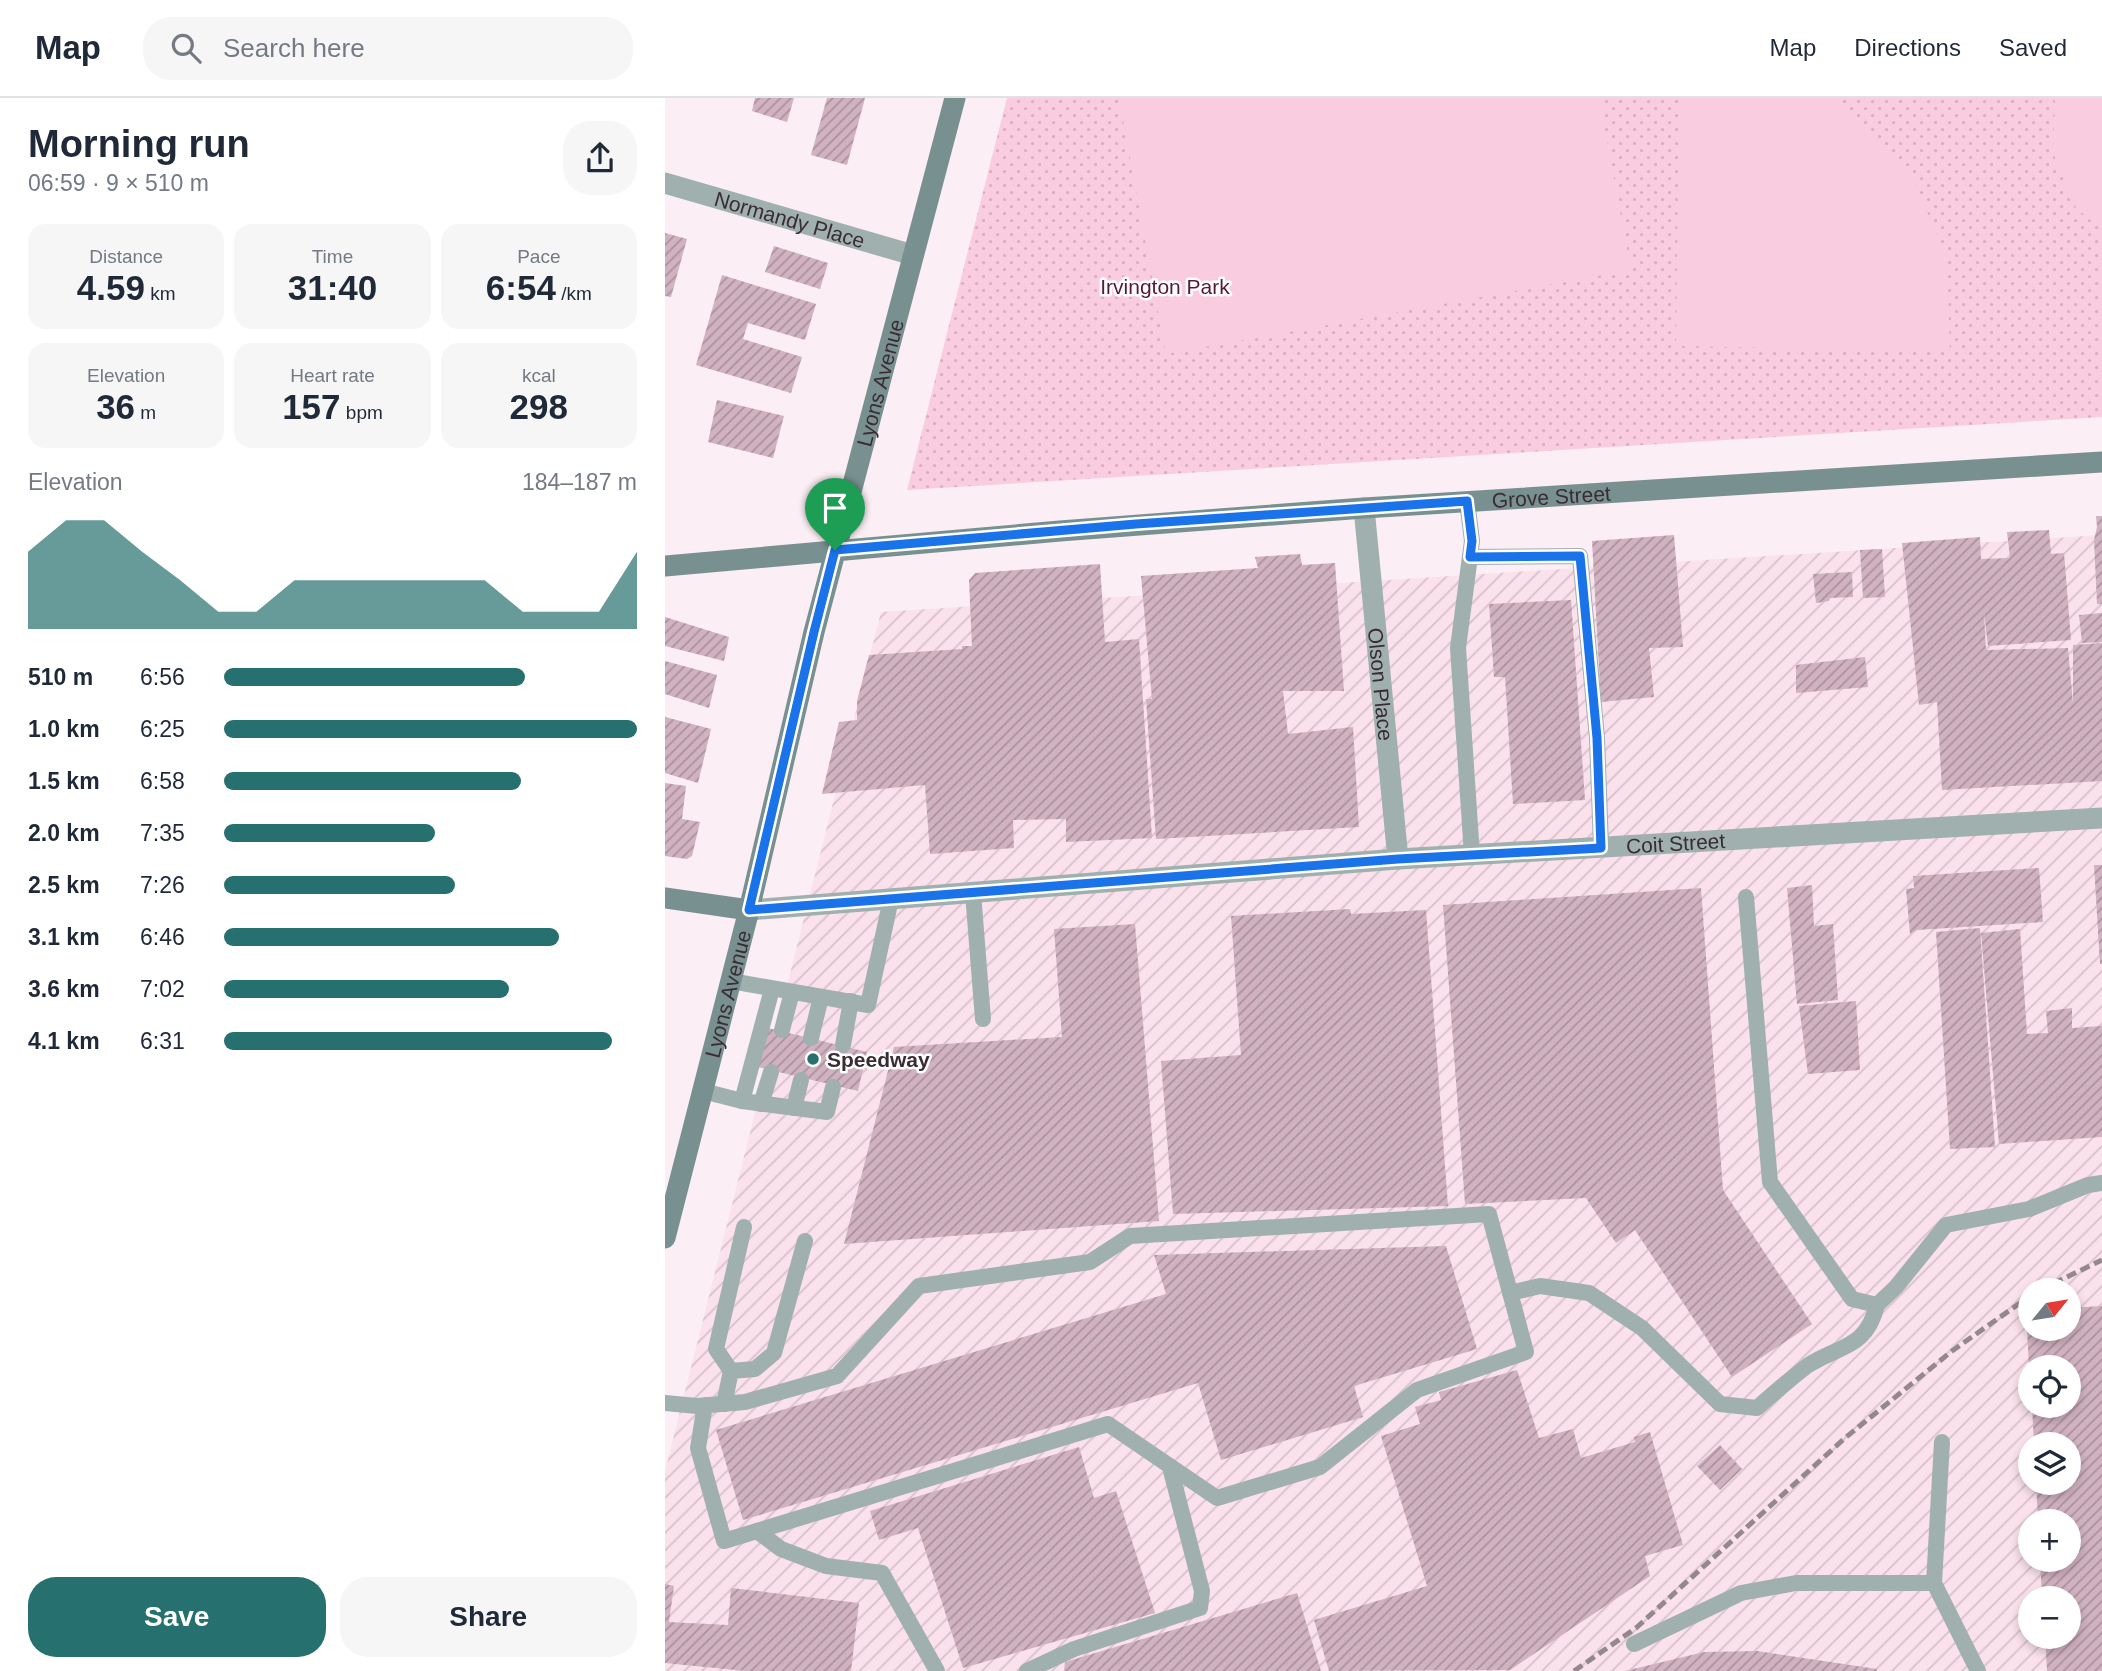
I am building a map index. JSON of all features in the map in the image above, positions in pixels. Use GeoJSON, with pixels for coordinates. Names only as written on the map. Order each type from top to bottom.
{"type":"FeatureCollection","features":[{"type":"Feature","properties":{"kind":"main road","name":"Lyons Avenue"},"geometry":{"type":"LineString","coordinates":[[665,1238],[749,910],[814,632],[955,98]]}},
{"type":"Feature","properties":{"kind":"main road","name":"Grove Street"},"geometry":{"type":"LineString","coordinates":[[665,566],[1364,508],[2102,462]]}},
{"type":"Feature","properties":{"kind":"main road","name":"Coit Street"},"geometry":{"type":"LineString","coordinates":[[665,898],[749,910]]}},
{"type":"Feature","properties":{"kind":"street","name":"Normandy Place"},"geometry":{"type":"LineString","coordinates":[[665,183],[913,255]]}},
{"type":"Feature","properties":{"kind":"street","name":"Olson Place"},"geometry":{"type":"LineString","coordinates":[[1364,508],[1398,859]]}},
{"type":"Feature","properties":{"kind":"street","name":"Coit Street"},"geometry":{"type":"LineString","coordinates":[[749,910],[1398,859],[2102,818]]}},
{"type":"Feature","properties":{"kind":"lane"},"geometry":{"type":"LineString","coordinates":[[1467,501],[1472,541],[1458,648],[1472,855]]}},
{"type":"Feature","properties":{"kind":"lane"},"geometry":{"type":"LineString","coordinates":[[1470,557],[1580,556],[1597,738],[1601,848]]}},
{"type":"Feature","properties":{"kind":"lane"},"geometry":{"type":"LineString","coordinates":[[973,893],[983,1019]]}},
{"type":"Feature","properties":{"kind":"lane"},"geometry":{"type":"LineString","coordinates":[[1746,897],[1770,1182],[1852,1299],[1877,1305]]}},
{"type":"Feature","properties":{"kind":"lane"},"geometry":{"type":"LineString","coordinates":[[731,981],[868,1004],[891,899]]}},
{"type":"Feature","properties":{"kind":"lane"},"geometry":{"type":"LineString","coordinates":[[742,1101],[772,989]]}},
{"type":"Feature","properties":{"kind":"lane"},"geometry":{"type":"LineString","coordinates":[[782,1030],[792,992]]}},
{"type":"Feature","properties":{"kind":"lane"},"geometry":{"type":"LineString","coordinates":[[811,1038],[821,997]]}},
{"type":"Feature","properties":{"kind":"lane"},"geometry":{"type":"LineString","coordinates":[[843,1045],[851,1001]]}},
{"type":"Feature","properties":{"kind":"lane"},"geometry":{"type":"LineString","coordinates":[[761,1104],[771,1072]]}},
{"type":"Feature","properties":{"kind":"lane"},"geometry":{"type":"LineString","coordinates":[[794,1108],[801,1080]]}},
{"type":"Feature","properties":{"kind":"lane"},"geometry":{"type":"LineString","coordinates":[[703,1091],[742,1101],[827,1112],[833,1087]]}},
{"type":"Feature","properties":{"kind":"lane"},"geometry":{"type":"LineString","coordinates":[[1510,1293],[1540,1286],[1589,1293],[1642,1328],[1720,1404],[1756,1408],[1810,1365],[1847,1347],[1873,1323],[1877,1305],[1896,1287],[1946,1225],[2029,1209],[2088,1185],[2102,1183]]}},
{"type":"Feature","properties":{"kind":"lane"},"geometry":{"type":"LineString","coordinates":[[665,1403],[705,1405],[745,1402],[837,1376],[919,1286],[1090,1262],[1130,1236],[1489,1214],[1526,1352],[1417,1390],[1320,1467],[1217,1498],[1108,1424],[723,1541],[698,1448],[705,1405]]}},
{"type":"Feature","properties":{"kind":"lane"},"geometry":{"type":"LineString","coordinates":[[724,1404],[731,1371],[716,1349],[744,1227]]}},
{"type":"Feature","properties":{"kind":"lane"},"geometry":{"type":"LineString","coordinates":[[731,1371],[755,1369],[774,1353],[806,1241]]}},
{"type":"Feature","properties":{"kind":"lane"},"geometry":{"type":"LineString","coordinates":[[1942,1443],[1934,1583],[1978,1671]]}},
{"type":"Feature","properties":{"kind":"lane"},"geometry":{"type":"LineString","coordinates":[[1027,1671],[1074,1649],[1200,1608],[1202,1591],[1170,1466]]}},
{"type":"Feature","properties":{"kind":"lane"},"geometry":{"type":"LineString","coordinates":[[757,1531],[781,1549],[826,1566],[882,1573],[937,1671]]}},
{"type":"Feature","properties":{"kind":"lane"},"geometry":{"type":"LineString","coordinates":[[1634,1644],[1741,1593],[1796,1583],[1934,1583]]}},
{"type":"Feature","properties":{"kind":"shaded area"},"geometry":{"type":"Polygon","coordinates":[[[2102,535],[2102,1671],[665,1671],[665,1471],[881,612],[2102,535]]]}},
{"type":"Feature","properties":{"kind":"green space","name":"Irvington Park"},"geometry":{"type":"Polygon","coordinates":[[[1007,98],[2102,98],[2102,417],[907,490],[1007,98]]]}},
{"type":"Feature","properties":{"kind":"green space"},"geometry":{"type":"Polygon","coordinates":[[[1119,98],[1599,98],[1631,270],[1166,354],[1119,98]]]}},
{"type":"Feature","properties":{"kind":"green space"},"geometry":{"type":"Polygon","coordinates":[[[1679,98],[1832,98],[1876,136],[1915,183],[1947,259],[1950,351],[1676,346],[1679,98]]]}},
{"type":"Feature","properties":{"kind":"green space"},"geometry":{"type":"Polygon","coordinates":[[[2055,98],[2102,98],[2102,230],[2076,208],[2053,153],[2055,98]]]}},
{"type":"Feature","properties":{"kind":"building"},"geometry":{"type":"Polygon","coordinates":[[[755,98],[794,98],[787,122],[752,111],[755,98]]]}},
{"type":"Feature","properties":{"kind":"building"},"geometry":{"type":"Polygon","coordinates":[[[827,98],[865,98],[847,165],[811,155],[827,98]]]}},
{"type":"Feature","properties":{"kind":"building"},"geometry":{"type":"Polygon","coordinates":[[[665,233],[687,239],[671,297],[665,296],[665,233]]]}},
{"type":"Feature","properties":{"kind":"building"},"geometry":{"type":"Polygon","coordinates":[[[774,246],[828,263],[820,289],[765,272],[774,246]]]}},
{"type":"Feature","properties":{"kind":"building"},"geometry":{"type":"Polygon","coordinates":[[[722,275],[816,304],[805,340],[748,323],[743,339],[802,357],[791,393],[696,365],[722,275]]]}},
{"type":"Feature","properties":{"kind":"building"},"geometry":{"type":"Polygon","coordinates":[[[717,400],[784,416],[773,458],[708,442],[717,400]]]}},
{"type":"Feature","properties":{"kind":"building"},"geometry":{"type":"Polygon","coordinates":[[[2096,516],[2102,516],[2102,604],[2097,604],[2094,540],[2096,516]]]}},
{"type":"Feature","properties":{"kind":"building"},"geometry":{"type":"Polygon","coordinates":[[[2049,530],[2051,554],[2064,553],[2071,640],[1988,646],[1984,613],[1986,650],[2068,648],[2073,704],[2073,645],[2102,643],[2102,781],[1942,790],[1937,702],[1919,705],[1902,543],[1980,537],[1981,559],[2010,558],[2007,532],[2049,530]]]}},
{"type":"Feature","properties":{"kind":"building"},"geometry":{"type":"Polygon","coordinates":[[[1674,535],[1683,647],[1649,648],[1654,697],[1601,702],[1592,541],[1674,535]]]}},
{"type":"Feature","properties":{"kind":"building"},"geometry":{"type":"Polygon","coordinates":[[[1882,549],[1885,597],[1863,598],[1860,550],[1882,549]]]}},
{"type":"Feature","properties":{"kind":"building"},"geometry":{"type":"Polygon","coordinates":[[[1300,554],[1302,565],[1335,563],[1344,691],[1283,691],[1288,734],[1353,727],[1359,827],[1156,839],[1146,699],[1152,699],[1141,576],[1258,568],[1255,557],[1300,554]]]}},
{"type":"Feature","properties":{"kind":"building"},"geometry":{"type":"Polygon","coordinates":[[[1100,564],[1105,642],[1139,639],[1152,838],[1066,842],[1066,819],[1013,820],[1014,848],[930,854],[925,785],[822,794],[839,722],[857,720],[857,701],[869,655],[962,649],[962,646],[972,646],[969,580],[975,573],[1100,564]]]}},
{"type":"Feature","properties":{"kind":"building"},"geometry":{"type":"Polygon","coordinates":[[[1852,572],[1853,597],[1830,598],[1829,601],[1816,603],[1813,574],[1852,572]]]}},
{"type":"Feature","properties":{"kind":"building"},"geometry":{"type":"Polygon","coordinates":[[[1571,600],[1585,800],[1513,804],[1505,677],[1494,677],[1489,604],[1571,600]]]}},
{"type":"Feature","properties":{"kind":"building"},"geometry":{"type":"Polygon","coordinates":[[[2102,613],[2102,642],[2082,643],[2079,615],[2102,613]]]}},
{"type":"Feature","properties":{"kind":"building"},"geometry":{"type":"Polygon","coordinates":[[[665,617],[729,637],[724,661],[665,646],[665,617]]]}},
{"type":"Feature","properties":{"kind":"building"},"geometry":{"type":"Polygon","coordinates":[[[1865,657],[1868,687],[1796,693],[1796,665],[1865,657]]]}},
{"type":"Feature","properties":{"kind":"building"},"geometry":{"type":"Polygon","coordinates":[[[665,661],[717,675],[709,708],[665,694],[665,661]]]}},
{"type":"Feature","properties":{"kind":"building"},"geometry":{"type":"Polygon","coordinates":[[[665,717],[711,729],[698,783],[665,773],[665,717]]]}},
{"type":"Feature","properties":{"kind":"building"},"geometry":{"type":"Polygon","coordinates":[[[665,783],[686,786],[682,819],[700,822],[692,856],[687,859],[665,856],[665,783]]]}},
{"type":"Feature","properties":{"kind":"building"},"geometry":{"type":"Polygon","coordinates":[[[2094,865],[2102,865],[2102,964],[2100,964],[2094,865]]]}},
{"type":"Feature","properties":{"kind":"building"},"geometry":{"type":"Polygon","coordinates":[[[2039,868],[2043,922],[1917,930],[1910,934],[1906,889],[1914,888],[1913,876],[2039,868]]]}},
{"type":"Feature","properties":{"kind":"building"},"geometry":{"type":"Polygon","coordinates":[[[1812,885],[1814,926],[1833,924],[1838,1000],[1797,1004],[1787,888],[1812,885]]]}},
{"type":"Feature","properties":{"kind":"building"},"geometry":{"type":"Polygon","coordinates":[[[1701,888],[1723,1190],[1812,1324],[1732,1377],[1635,1230],[1616,1243],[1586,1198],[1465,1204],[1443,905],[1701,888]]]}},
{"type":"Feature","properties":{"kind":"building"},"geometry":{"type":"Polygon","coordinates":[[[1350,909],[1351,914],[1426,910],[1448,1206],[1173,1214],[1161,1061],[1241,1055],[1231,916],[1350,909]]]}},
{"type":"Feature","properties":{"kind":"building"},"geometry":{"type":"Polygon","coordinates":[[[1135,924],[1159,1221],[844,1244],[894,1047],[1062,1037],[1054,929],[1135,924]]]}},
{"type":"Feature","properties":{"kind":"building"},"geometry":{"type":"Polygon","coordinates":[[[1980,928],[1995,1147],[1950,1149],[1936,932],[1980,928]]]}},
{"type":"Feature","properties":{"kind":"building"},"geometry":{"type":"Polygon","coordinates":[[[2020,929],[2027,1034],[2048,1033],[2046,1011],[2072,1008],[2072,1028],[2102,1026],[2102,1137],[1999,1144],[1981,933],[2020,929]]]}},
{"type":"Feature","properties":{"kind":"building"},"geometry":{"type":"Polygon","coordinates":[[[1856,1001],[1860,1070],[1808,1074],[1799,1006],[1856,1001]]]}},
{"type":"Feature","properties":{"kind":"building","name":"Speedway"},"geometry":{"type":"Polygon","coordinates":[[[768,1028],[867,1052],[858,1091],[758,1067],[768,1028]]]}},
{"type":"Feature","properties":{"kind":"building"},"geometry":{"type":"Polygon","coordinates":[[[1446,1246],[1477,1349],[1354,1386],[1363,1417],[1221,1460],[1198,1383],[743,1520],[716,1430],[1166,1294],[1154,1255],[1446,1246]]]}},
{"type":"Feature","properties":{"kind":"building"},"geometry":{"type":"Polygon","coordinates":[[[2102,1306],[2102,1671],[2047,1671],[2046,1649],[2081,1649],[2081,1586],[2041,1586],[2041,1572],[2081,1572],[2081,1509],[2037,1509],[2037,1495],[2081,1495],[2081,1432],[2033,1432],[2033,1418],[2081,1418],[2081,1355],[2028,1355],[2028,1341],[2081,1341],[2081,1307],[2102,1306]]]}},
{"type":"Feature","properties":{"kind":"building"},"geometry":{"type":"Polygon","coordinates":[[[1517,1370],[1539,1438],[1573,1429],[1581,1458],[1635,1442],[1634,1437],[1650,1432],[1683,1545],[1645,1556],[1650,1576],[1510,1670],[1329,1671],[1314,1620],[1427,1586],[1381,1436],[1420,1424],[1415,1407],[1441,1400],[1439,1392],[1517,1370]]]}},
{"type":"Feature","properties":{"kind":"building"},"geometry":{"type":"Polygon","coordinates":[[[1720,1445],[1742,1469],[1720,1490],[1697,1466],[1720,1445]]]}},
{"type":"Feature","properties":{"kind":"building"},"geometry":{"type":"Polygon","coordinates":[[[1079,1447],[1094,1498],[1116,1491],[1155,1613],[963,1668],[918,1528],[879,1540],[870,1511],[1079,1447]]]}},
{"type":"Feature","properties":{"kind":"building"},"geometry":{"type":"Polygon","coordinates":[[[665,1584],[674,1586],[669,1622],[728,1625],[731,1588],[859,1603],[851,1671],[745,1671],[665,1663],[665,1584]]]}},
{"type":"Feature","properties":{"kind":"building"},"geometry":{"type":"Polygon","coordinates":[[[1297,1593],[1321,1671],[1064,1671],[1065,1662],[1297,1593]]]}},
{"type":"Feature","properties":{"kind":"building"},"geometry":{"type":"Polygon","coordinates":[[[1757,1651],[1877,1671],[1625,1671],[1704,1652],[1757,1651]]]}},
{"type":"Feature","properties":{"kind":"railway"},"geometry":{"type":"LineString","coordinates":[[2065,1278],[2102,1260]]}},
{"type":"Feature","properties":{"kind":"railway"},"geometry":{"type":"LineString","coordinates":[[1574,1671],[1636,1628],[1845,1438],[1952,1351],[2018,1304]]}},
{"type":"Feature","properties":{"kind":"place","name":"Speedway"},"geometry":{"type":"Point","coordinates":[813,1059]}},
{"type":"Feature","properties":{"kind":"route"},"geometry":{"type":"LineString","coordinates":[[1467,501],[1472,541],[1470,557],[1580,556],[1597,738],[1601,848],[1398,859],[749,910],[835,550],[1136,524],[1467,501]]}}]}
